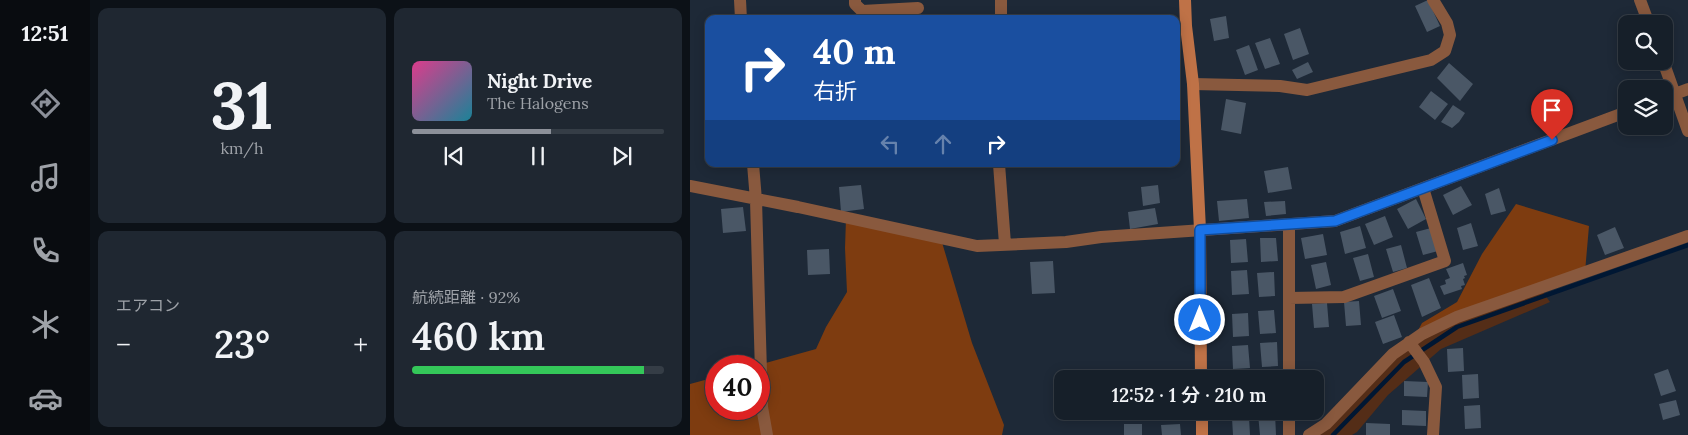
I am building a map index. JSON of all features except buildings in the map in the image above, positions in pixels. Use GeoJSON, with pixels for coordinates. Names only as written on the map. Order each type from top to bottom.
{"type":"FeatureCollection","features":[{"type":"Feature","properties":{"kind":"street"},"geometry":{"type":"LineString","coordinates":[[740,0],[741,15]]}},
{"type":"Feature","properties":{"kind":"street"},"geometry":{"type":"LineString","coordinates":[[855,0],[855,4],[862,11],[918,8]]}},
{"type":"Feature","properties":{"kind":"street"},"geometry":{"type":"LineString","coordinates":[[1001,0],[1001,15]]}},
{"type":"Feature","properties":{"kind":"street"},"geometry":{"type":"LineString","coordinates":[[1185,0],[1193,84],[1200,230],[1201,370]]}},
{"type":"Feature","properties":{"kind":"street"},"geometry":{"type":"LineString","coordinates":[[1193,84],[1280,86],[1307,90],[1431,60],[1445,51],[1450,35],[1447,23],[1434,0]]}},
{"type":"Feature","properties":{"kind":"street"},"geometry":{"type":"LineString","coordinates":[[1640,0],[1646,15]]}},
{"type":"Feature","properties":{"kind":"street"},"geometry":{"type":"LineString","coordinates":[[1673,95],[1688,89]]}},
{"type":"Feature","properties":{"kind":"street"},"geometry":{"type":"LineString","coordinates":[[1673,103],[1688,131]]}},
{"type":"Feature","properties":{"kind":"street"},"geometry":{"type":"LineString","coordinates":[[690,186],[798,207],[977,246],[1066,242],[1102,237],[1335,221],[1618,115]]}},
{"type":"Feature","properties":{"kind":"street"},"geometry":{"type":"LineString","coordinates":[[753,167],[756,200],[762,407],[767,435]]}},
{"type":"Feature","properties":{"kind":"street"},"geometry":{"type":"LineString","coordinates":[[999,167],[1005,244]]}},
{"type":"Feature","properties":{"kind":"street"},"geometry":{"type":"LineString","coordinates":[[1289,298],[1344,297],[1445,261],[1423,188]]}},
{"type":"Feature","properties":{"kind":"street"},"geometry":{"type":"LineString","coordinates":[[1289,224],[1289,370]]}},
{"type":"Feature","properties":{"kind":"street"},"geometry":{"type":"LineString","coordinates":[[1308,435],[1326,424],[1393,354],[1422,334],[1457,317],[1688,236]]}},
{"type":"Feature","properties":{"kind":"street"},"geometry":{"type":"LineString","coordinates":[[1409,342],[1424,362],[1436,387],[1433,435]]}},
{"type":"Feature","properties":{"kind":"street"},"geometry":{"type":"LineString","coordinates":[[1202,420],[1202,435]]}},
{"type":"Feature","properties":{"kind":"street"},"geometry":{"type":"LineString","coordinates":[[1289,420],[1289,435]]}},
{"type":"Feature","properties":{"kind":"shaded area"},"geometry":{"type":"Polygon","coordinates":[[[1516,204],[1589,226],[1585,272],[1413,340],[1422,323],[1457,302],[1482,254],[1516,204]]]}},
{"type":"Feature","properties":{"kind":"shaded area"},"geometry":{"type":"Polygon","coordinates":[[[846,219],[941,239],[972,343],[1004,425],[1002,435],[690,435],[690,384],[705,380],[705,420],[770,420],[770,362],[816,349],[826,327],[847,292],[846,219]]]}},
{"type":"Feature","properties":{"kind":"shaded area"},"geometry":{"type":"Polygon","coordinates":[[[1540,288],[1550,302],[1441,349],[1388,395],[1357,432],[1352,435],[1309,435],[1429,330],[1540,288]]]}},
{"type":"Feature","properties":{"kind":"waterway"},"geometry":{"type":"LineString","coordinates":[[1333,435],[1404,362],[1457,327],[1688,245]]}},
{"type":"Feature","properties":{"kind":"route"},"geometry":{"type":"LineString","coordinates":[[1200,320],[1200,230],[1335,221],[1552,140]]}}]}
